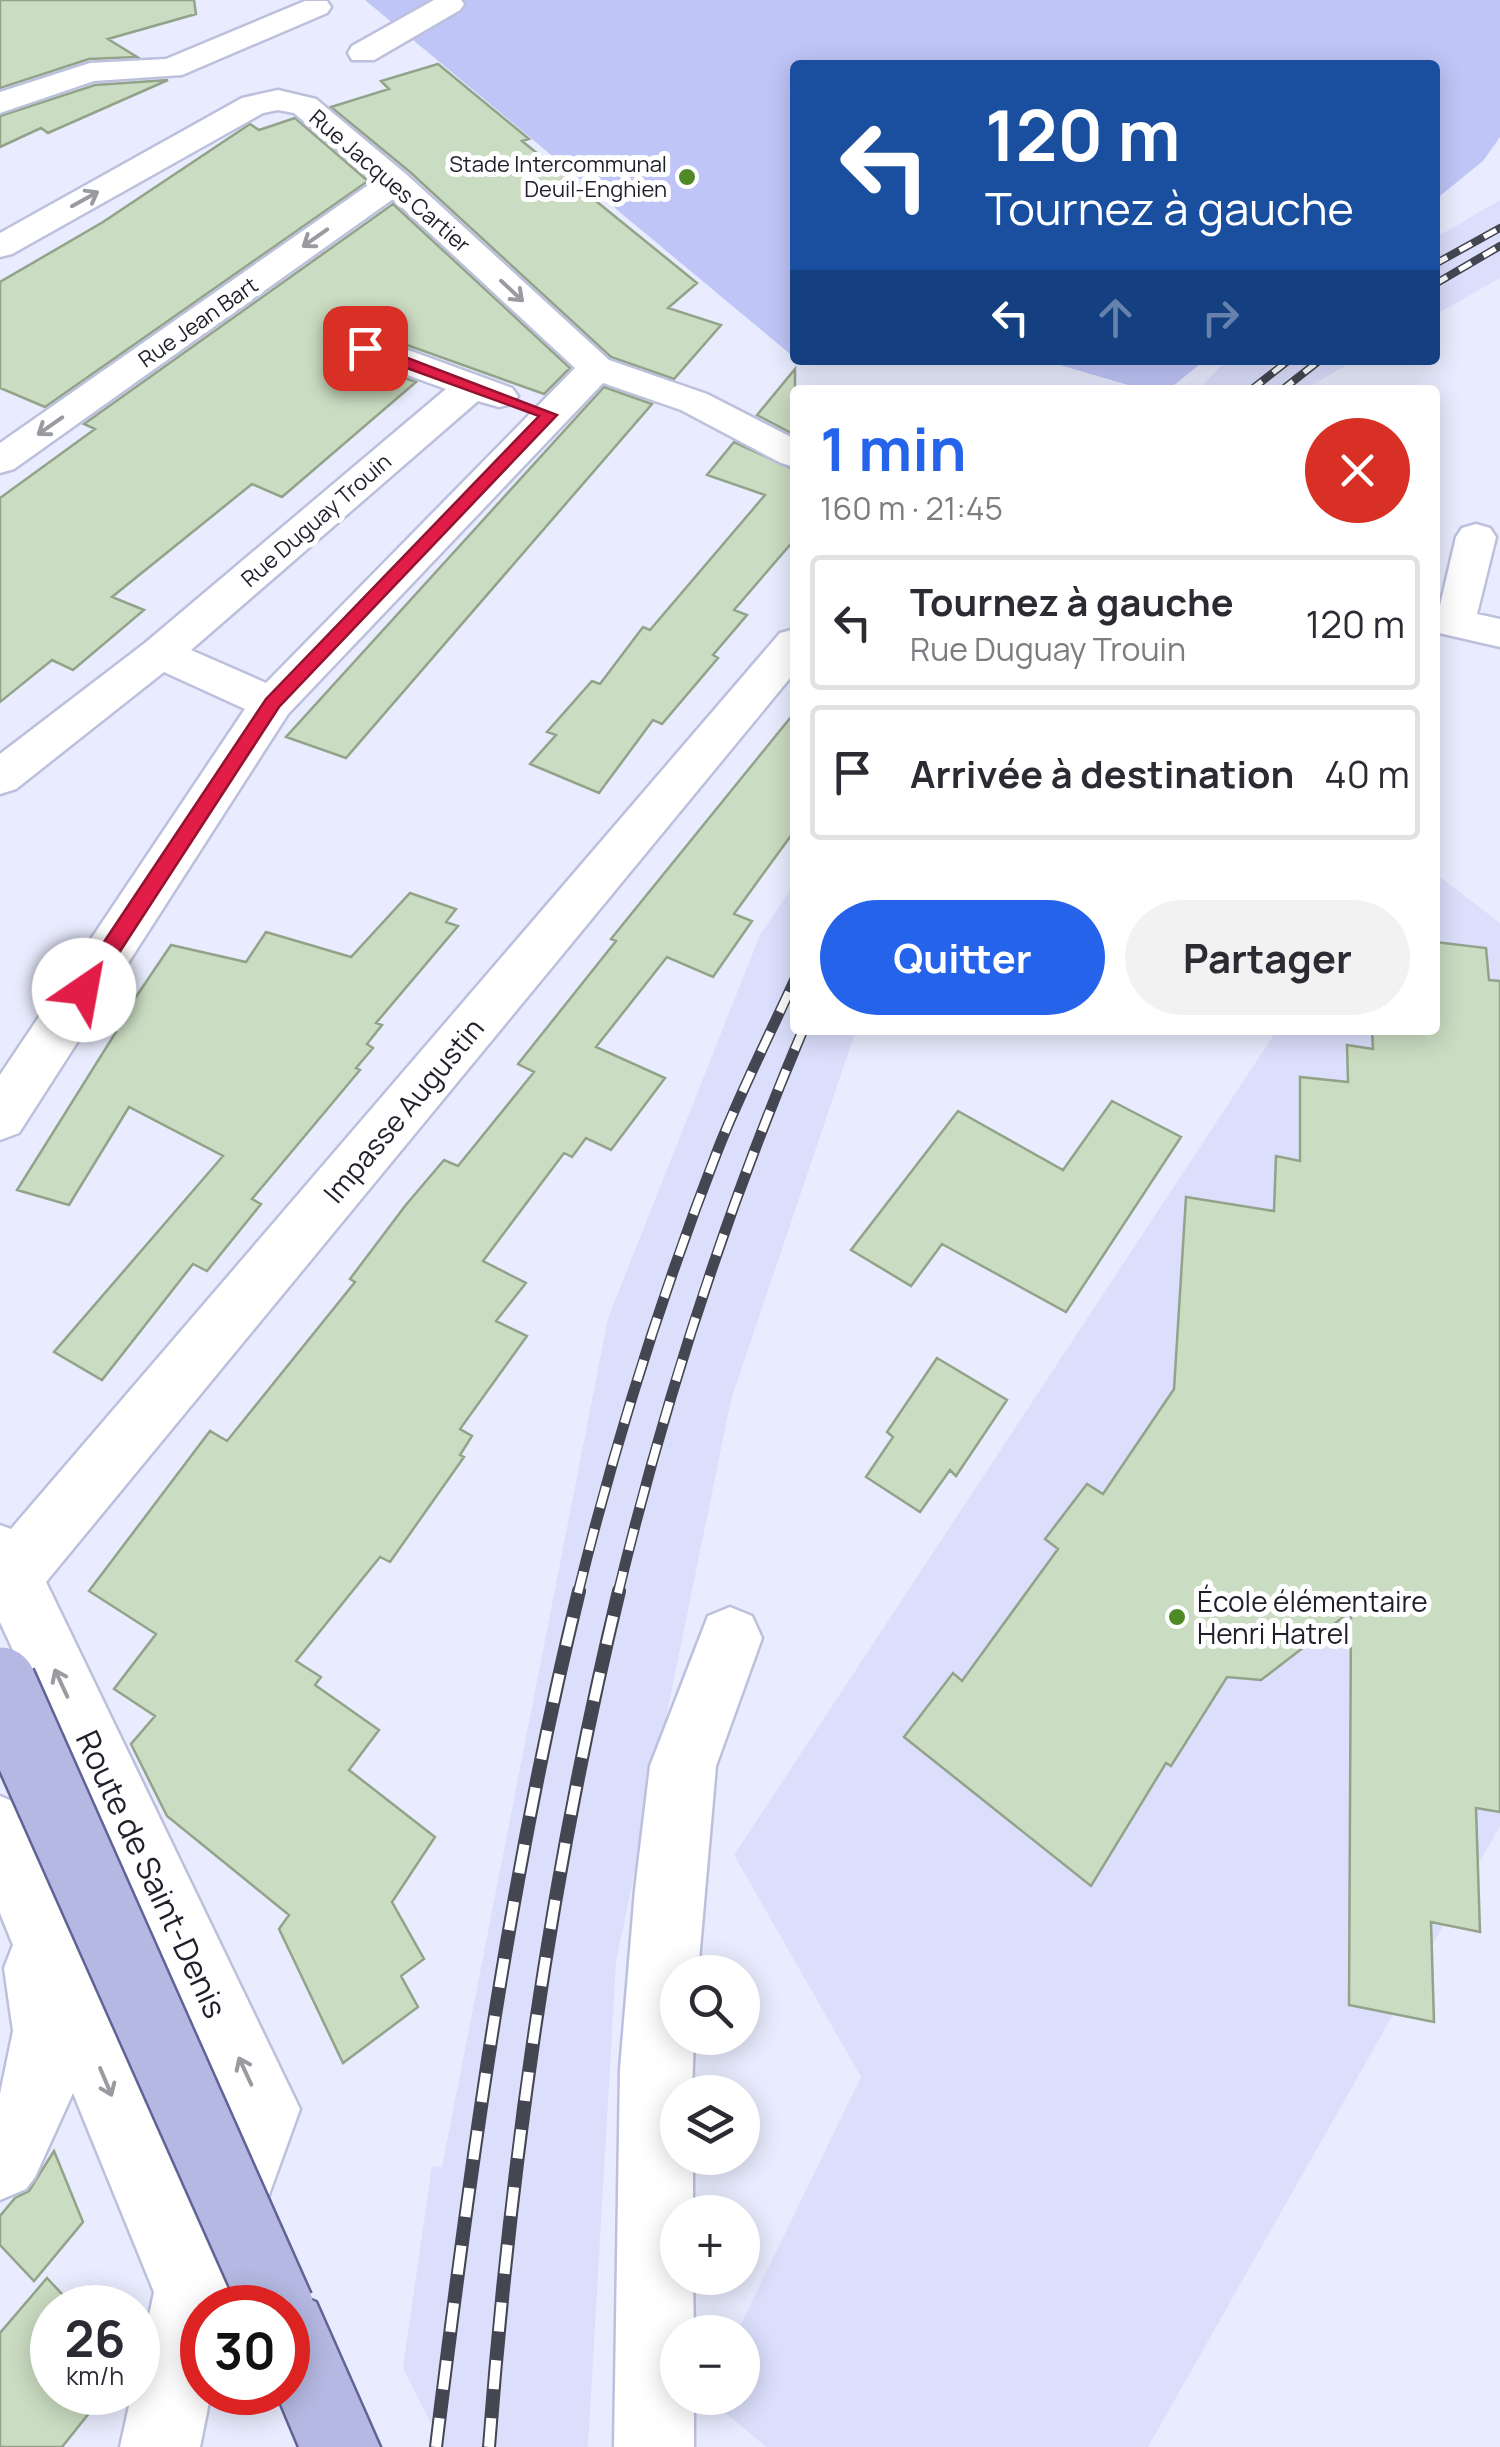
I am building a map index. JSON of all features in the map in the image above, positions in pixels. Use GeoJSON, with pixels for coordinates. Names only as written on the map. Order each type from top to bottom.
{"type":"FeatureCollection","features":[{"type":"Feature","properties":{"kind":"main road","name":"Route de Saint-Denis"},"geometry":{"type":"LineString","coordinates":[[0,1683],[268,2285]]}},
{"type":"Feature","properties":{"kind":"main road"},"geometry":{"type":"LineString","coordinates":[[310,2380],[340,2447]]}},
{"type":"Feature","properties":{"kind":"street"},"geometry":{"type":"LineString","coordinates":[[363,53],[449,4]]}},
{"type":"Feature","properties":{"kind":"street"},"geometry":{"type":"LineString","coordinates":[[0,103],[90,72],[171,68],[316,6]]}},
{"type":"Feature","properties":{"kind":"street","name":"Rue Jacques Cartier"},"geometry":{"type":"LineString","coordinates":[[0,248],[243,110],[267,101],[305,106],[395,182],[596,368]]}},
{"type":"Feature","properties":{"kind":"street","name":"Rue Jean Bart"},"geometry":{"type":"LineString","coordinates":[[0,461],[395,182]]}},
{"type":"Feature","properties":{"kind":"street"},"geometry":{"type":"LineString","coordinates":[[365,348],[549,415]]}},
{"type":"Feature","properties":{"kind":"street"},"geometry":{"type":"LineString","coordinates":[[0,1118],[272,703],[596,368],[694,402],[790,451]]}},
{"type":"Feature","properties":{"kind":"street","name":"Rue Duguay Trouin"},"geometry":{"type":"LineString","coordinates":[[0,778],[160,654],[473,386]]}},
{"type":"Feature","properties":{"kind":"street"},"geometry":{"type":"LineString","coordinates":[[1476,538],[1445,622],[1500,633]]}},
{"type":"Feature","properties":{"kind":"street","name":"Impasse Augustin"},"geometry":{"type":"LineString","coordinates":[[5,1565],[790,649]]}},
{"type":"Feature","properties":{"kind":"street"},"geometry":{"type":"LineString","coordinates":[[160,654],[272,703]]}},
{"type":"Feature","properties":{"kind":"street","name":"Route de Saint-Denis"},"geometry":{"type":"LineString","coordinates":[[5,1565],[263,2109],[196,2285]]}},
{"type":"Feature","properties":{"kind":"street"},"geometry":{"type":"LineString","coordinates":[[654,2447],[656,2069],[668,1890],[683,1766],[730,1638]]}},
{"type":"Feature","properties":{"kind":"street"},"geometry":{"type":"LineString","coordinates":[[0,1830],[190,2285]]}},
{"type":"Feature","properties":{"kind":"street"},"geometry":{"type":"LineString","coordinates":[[0,2163],[15,2146],[40,2082],[50,2035],[28,1895]]}},
{"type":"Feature","properties":{"kind":"street","name":"Route de Saint-Denis"},"geometry":{"type":"LineString","coordinates":[[160,2447],[180,2353]]}},
{"type":"Feature","properties":{"kind":"shaded area","name":"Stade Intercommunal Deuil-Enghien"},"geometry":{"type":"Polygon","coordinates":[[[365,0],[1500,0],[1500,137],[1483,161],[1440,196],[1440,60],[790,60],[790,354],[365,0]]]}},
{"type":"Feature","properties":{"kind":"shaded area"},"geometry":{"type":"Polygon","coordinates":[[[1500,200],[1500,278],[1440,312],[1440,235],[1500,200]]]}},
{"type":"Feature","properties":{"kind":"shaded area"},"geometry":{"type":"Polygon","coordinates":[[[1060,365],[1199,365],[1174,385],[1128,385],[1060,365]]]}},
{"type":"Feature","properties":{"kind":"shaded area"},"geometry":{"type":"Polygon","coordinates":[[[1222,365],[1347,365],[1312,385],[1203,385],[1222,365]]]}},
{"type":"Feature","properties":{"kind":"shaded area"},"geometry":{"type":"Polygon","coordinates":[[[1440,877],[1500,923],[1500,1826],[1148,2447],[766,2447],[728,2415],[760,2415],[760,2315],[745,2315],[755,2295],[760,2295],[760,2285],[861,2077],[734,1855],[1274,1035],[1440,1035],[1440,877]]]}},
{"type":"Feature","properties":{"kind":"shaded area"},"geometry":{"type":"Polygon","coordinates":[[[790,890],[790,1035],[854,1035],[731,1400],[616,1963],[588,2447],[443,2447],[403,2368],[432,2166],[442,2167],[608,1318],[760,935],[790,890]]]}},
{"type":"Feature","properties":{"kind":"building"},"geometry":{"type":"Polygon","coordinates":[[[0,0],[194,0],[196,14],[108,39],[137,57],[89,59],[0,88],[0,0]]]}},
{"type":"Feature","properties":{"kind":"building"},"geometry":{"type":"Polygon","coordinates":[[[438,64],[529,139],[522,141],[697,283],[668,308],[721,325],[674,379],[611,357],[410,172],[331,107],[389,89],[381,81],[438,64]]]}},
{"type":"Feature","properties":{"kind":"building"},"geometry":{"type":"Polygon","coordinates":[[[168,80],[48,133],[41,128],[0,147],[0,116],[95,85],[168,80]]]}},
{"type":"Feature","properties":{"kind":"building"},"geometry":{"type":"Polygon","coordinates":[[[295,118],[368,181],[45,407],[0,388],[0,282],[103,222],[250,124],[259,130],[295,118]]]}},
{"type":"Feature","properties":{"kind":"building"},"geometry":{"type":"Polygon","coordinates":[[[393,204],[570,368],[544,394],[379,335],[351,335],[344,345],[351,359],[416,382],[282,497],[252,484],[112,597],[144,610],[73,670],[52,660],[0,702],[0,498],[95,429],[84,424],[393,204]]]}},
{"type":"Feature","properties":{"kind":"building"},"geometry":{"type":"Polygon","coordinates":[[[795,369],[795,385],[790,385],[790,432],[757,415],[795,369]]]}},
{"type":"Feature","properties":{"kind":"building"},"geometry":{"type":"Polygon","coordinates":[[[604,387],[652,404],[346,758],[286,737],[604,387]]]}},
{"type":"Feature","properties":{"kind":"building"},"geometry":{"type":"Polygon","coordinates":[[[734,442],[790,468],[790,545],[734,610],[747,615],[713,655],[718,658],[662,724],[653,720],[599,793],[530,764],[556,735],[547,732],[592,681],[600,684],[643,627],[650,630],[765,495],[707,475],[734,442]]]}},
{"type":"Feature","properties":{"kind":"building"},"geometry":{"type":"Polygon","coordinates":[[[790,718],[790,837],[734,914],[752,921],[713,977],[667,957],[596,1047],[665,1078],[611,1150],[586,1138],[572,1157],[564,1153],[483,1261],[526,1283],[496,1321],[527,1336],[460,1429],[472,1436],[460,1455],[464,1457],[390,1562],[380,1557],[296,1661],[321,1677],[315,1685],[379,1730],[349,1770],[435,1837],[392,1902],[424,1959],[401,1976],[418,2007],[343,2063],[279,1929],[289,1915],[167,1816],[131,1744],[155,1716],[114,1689],[156,1634],[89,1591],[210,1431],[227,1441],[355,1282],[350,1279],[405,1206],[444,1160],[458,1166],[534,1072],[518,1064],[616,941],[611,939],[790,718]]]}},
{"type":"Feature","properties":{"kind":"building"},"geometry":{"type":"Polygon","coordinates":[[[410,893],[456,909],[446,922],[458,926],[376,1023],[382,1025],[367,1044],[373,1048],[356,1068],[360,1070],[252,1199],[261,1204],[207,1271],[193,1264],[102,1380],[54,1352],[223,1156],[129,1107],[69,1205],[17,1190],[116,1032],[113,1031],[171,945],[246,962],[266,932],[351,957],[410,893]]]}},
{"type":"Feature","properties":{"kind":"building"},"geometry":{"type":"Polygon","coordinates":[[[1440,943],[1486,948],[1489,980],[1500,981],[1500,1812],[1476,1808],[1480,1932],[1431,1922],[1434,2022],[1349,2005],[1351,1611],[1261,1680],[1227,1677],[1171,1766],[1166,1763],[1091,1886],[904,1737],[953,1673],[962,1681],[1058,1549],[1045,1539],[1087,1484],[1103,1494],[1174,1389],[1186,1197],[1274,1211],[1276,1156],[1300,1161],[1300,1077],[1348,1082],[1347,1045],[1373,1049],[1372,1035],[1440,1035],[1440,943]]]}},
{"type":"Feature","properties":{"kind":"building"},"geometry":{"type":"Polygon","coordinates":[[[1112,1101],[1181,1137],[1066,1312],[942,1244],[911,1286],[851,1250],[958,1111],[1063,1170],[1112,1101]]]}},
{"type":"Feature","properties":{"kind":"building"},"geometry":{"type":"Polygon","coordinates":[[[937,1358],[1007,1400],[956,1476],[950,1470],[920,1512],[866,1477],[893,1437],[887,1432],[937,1358]]]}},
{"type":"Feature","properties":{"kind":"building"},"geometry":{"type":"Polygon","coordinates":[[[54,2151],[83,2222],[34,2281],[0,2245],[0,2216],[15,2198],[29,2191],[54,2151]]]}},
{"type":"Feature","properties":{"kind":"building"},"geometry":{"type":"Polygon","coordinates":[[[30,2298],[30,2415],[88,2415],[62,2447],[0,2447],[0,2333],[30,2298]]]}},
{"type":"Feature","properties":{"kind":"railway"},"geometry":{"type":"LineString","coordinates":[[1440,261],[1500,228]]}},
{"type":"Feature","properties":{"kind":"railway"},"geometry":{"type":"LineString","coordinates":[[1440,281],[1500,246]]}},
{"type":"Feature","properties":{"kind":"railway"},"geometry":{"type":"LineString","coordinates":[[1257,385],[1283,365]]}},
{"type":"Feature","properties":{"kind":"railway"},"geometry":{"type":"LineString","coordinates":[[1288,385],[1314,365]]}},
{"type":"Feature","properties":{"kind":"railway"},"geometry":{"type":"LineString","coordinates":[[578,1593],[623,1426],[696,1206],[790,990]]}},
{"type":"Feature","properties":{"kind":"railway"},"geometry":{"type":"LineString","coordinates":[[618,1593],[699,1308],[748,1168],[801,1035]]}},
{"type":"Feature","properties":{"kind":"railway"},"geometry":{"type":"LineString","coordinates":[[436,2447],[495,2017],[532,1803],[579,1591]]}},
{"type":"Feature","properties":{"kind":"railway"},"geometry":{"type":"LineString","coordinates":[[489,2447],[509,2231],[537,2016],[573,1803],[619,1591]]}},
{"type":"Feature","properties":{"kind":"place","name":"Stade Intercommunal Deuil-Enghien"},"geometry":{"type":"Point","coordinates":[687,177]}},
{"type":"Feature","properties":{"kind":"place","name":"École élémentaire Henri Hatrel"},"geometry":{"type":"Point","coordinates":[1177,1617]}},
{"type":"Feature","properties":{"kind":"route"},"geometry":{"type":"LineString","coordinates":[[84,990],[272,703],[549,415],[365,348]]}}]}
